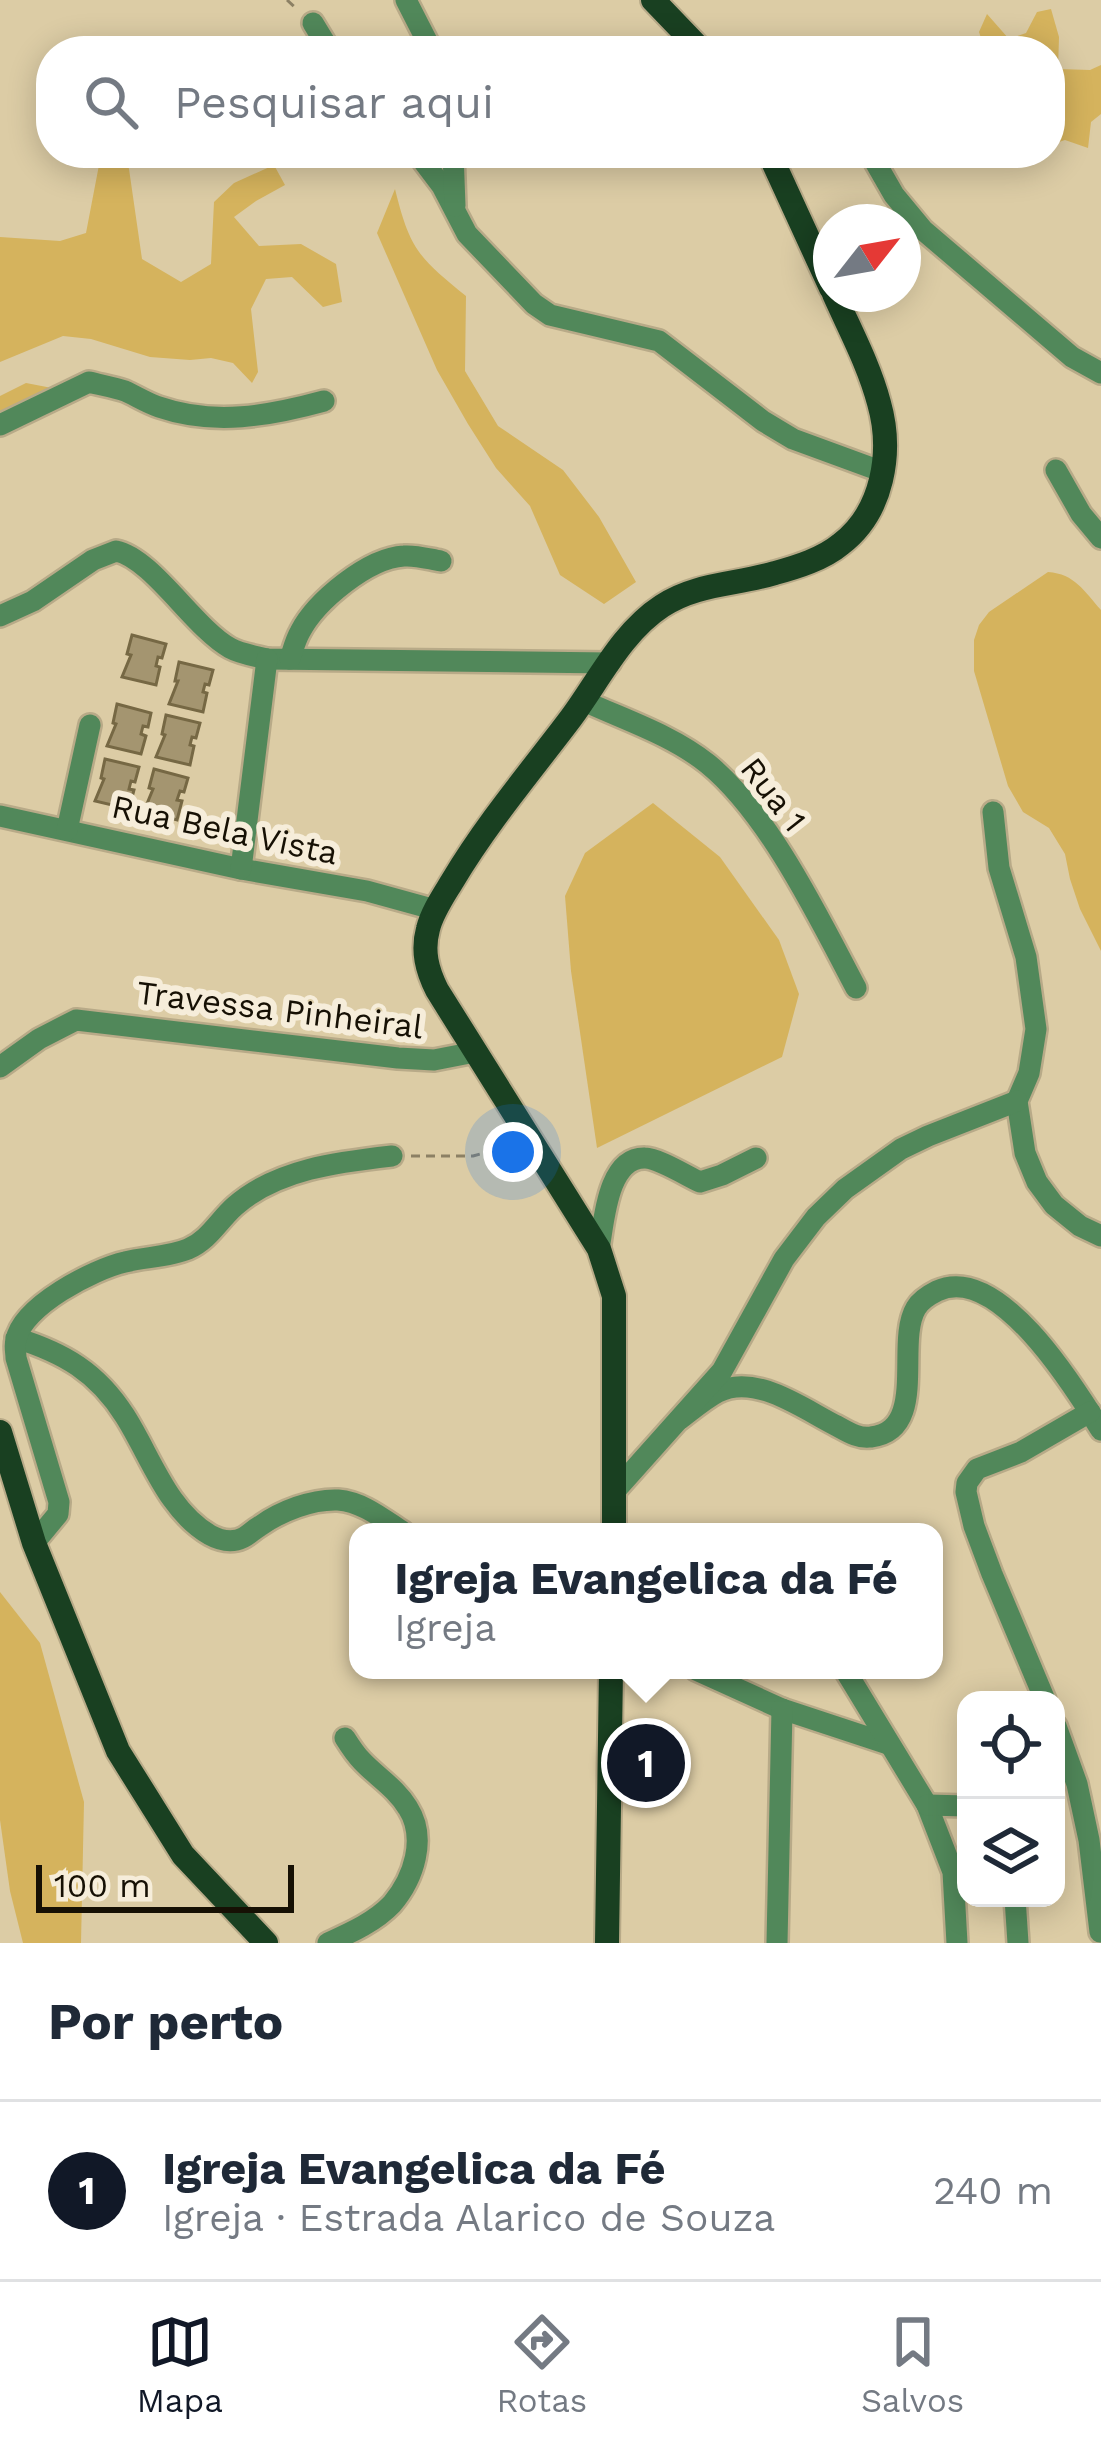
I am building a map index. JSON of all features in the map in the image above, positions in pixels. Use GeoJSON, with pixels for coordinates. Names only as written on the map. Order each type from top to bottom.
{"type":"FeatureCollection","features":[{"type":"Feature","properties":{"kind":"main road"},"geometry":{"type":"LineString","coordinates":[[653,0],[688,36]]}},
{"type":"Feature","properties":{"kind":"main road"},"geometry":{"type":"LineString","coordinates":[[776,168],[813,249]]}},
{"type":"Feature","properties":{"kind":"main road"},"geometry":{"type":"LineString","coordinates":[[614,1523],[614,1296],[599,1249],[428,973],[424,949],[428,926],[483,835],[640,622],[682,594],[808,562],[841,545],[862,523],[877,497],[885,438],[872,379],[842,312]]}},
{"type":"Feature","properties":{"kind":"main road"},"geometry":{"type":"LineString","coordinates":[[0,1432],[34,1543],[99,1709],[130,1772],[183,1855],[266,1943]]}},
{"type":"Feature","properties":{"kind":"main road"},"geometry":{"type":"LineString","coordinates":[[607,1943],[611,1679]]}},
{"type":"Feature","properties":{"kind":"street"},"geometry":{"type":"LineString","coordinates":[[406,0],[424,36]]}},
{"type":"Feature","properties":{"kind":"street"},"geometry":{"type":"LineString","coordinates":[[313,23],[321,36]]}},
{"type":"Feature","properties":{"kind":"street"},"geometry":{"type":"LineString","coordinates":[[428,168],[467,234],[550,315],[659,341],[793,439],[883,472]]}},
{"type":"Feature","properties":{"kind":"street"},"geometry":{"type":"LineString","coordinates":[[453,168],[455,214]]}},
{"type":"Feature","properties":{"kind":"street"},"geometry":{"type":"LineString","coordinates":[[879,168],[922,230],[1072,357],[1101,373]]}},
{"type":"Feature","properties":{"kind":"street"},"geometry":{"type":"LineString","coordinates":[[0,425],[88,382],[204,418],[246,418],[324,401]]}},
{"type":"Feature","properties":{"kind":"street"},"geometry":{"type":"LineString","coordinates":[[1056,470],[1101,538]]}},
{"type":"Feature","properties":{"kind":"street"},"geometry":{"type":"LineString","coordinates":[[0,616],[116,551],[135,558],[232,649],[278,659],[610,663]]}},
{"type":"Feature","properties":{"kind":"street"},"geometry":{"type":"LineString","coordinates":[[242,869],[278,659],[320,605],[368,567],[408,555],[441,561]]}},
{"type":"Feature","properties":{"kind":"street","name":"Rua 1"},"geometry":{"type":"LineString","coordinates":[[584,701],[673,741],[735,789],[782,856],[856,988]]}},
{"type":"Feature","properties":{"kind":"street"},"geometry":{"type":"LineString","coordinates":[[67,830],[90,725]]}},
{"type":"Feature","properties":{"kind":"street"},"geometry":{"type":"LineString","coordinates":[[993,812],[999,868],[1026,957],[1036,1029],[1029,1073],[1018,1101],[1025,1153],[1037,1182],[1054,1205],[1101,1237]]}},
{"type":"Feature","properties":{"kind":"street","name":"Rua Bela Vista"},"geometry":{"type":"LineString","coordinates":[[0,816],[367,891],[436,910]]}},
{"type":"Feature","properties":{"kind":"street","name":"Travessa Pinheiral"},"geometry":{"type":"LineString","coordinates":[[0,1066],[76,1020],[398,1058],[434,1060],[476,1052]]}},
{"type":"Feature","properties":{"kind":"street"},"geometry":{"type":"LineString","coordinates":[[614,1492],[722,1371],[784,1259],[844,1189],[914,1142],[1018,1101]]}},
{"type":"Feature","properties":{"kind":"street"},"geometry":{"type":"LineString","coordinates":[[34,1543],[58,1514],[59,1502],[16,1358],[16,1338],[25,1323],[72,1282],[122,1262],[184,1252],[202,1243],[237,1204],[277,1179],[342,1162],[392,1156]]}},
{"type":"Feature","properties":{"kind":"street"},"geometry":{"type":"LineString","coordinates":[[599,1249],[612,1185],[632,1162],[647,1158],[700,1181],[757,1158]]}},
{"type":"Feature","properties":{"kind":"street"},"geometry":{"type":"LineString","coordinates":[[680,1419],[734,1386],[761,1389],[862,1437],[883,1434],[899,1419],[906,1403],[910,1322],[925,1298],[942,1288],[956,1287],[990,1299],[1011,1313],[1043,1344],[1095,1421],[977,1469],[965,1492],[992,1574],[1041,1691]]}},
{"type":"Feature","properties":{"kind":"street"},"geometry":{"type":"LineString","coordinates":[[16,1338],[55,1350],[102,1388],[124,1414],[158,1478],[190,1518],[214,1538],[236,1540],[315,1502],[340,1500],[364,1506],[390,1523]]}},
{"type":"Feature","properties":{"kind":"street"},"geometry":{"type":"LineString","coordinates":[[716,1679],[782,1709],[888,1744]]}},
{"type":"Feature","properties":{"kind":"street"},"geometry":{"type":"LineString","coordinates":[[850,1679],[927,1805],[953,1873],[958,1943]]}},
{"type":"Feature","properties":{"kind":"street"},"geometry":{"type":"LineString","coordinates":[[777,1943],[782,1709]]}},
{"type":"Feature","properties":{"kind":"street"},"geometry":{"type":"LineString","coordinates":[[328,1943],[365,1925],[391,1905],[416,1857],[418,1830],[411,1812],[344,1738]]}},
{"type":"Feature","properties":{"kind":"street"},"geometry":{"type":"LineString","coordinates":[[1065,1751],[1089,1840],[1100,1932]]}},
{"type":"Feature","properties":{"kind":"street"},"geometry":{"type":"LineString","coordinates":[[927,1805],[957,1806]]}},
{"type":"Feature","properties":{"kind":"street"},"geometry":{"type":"LineString","coordinates":[[1016,1907],[1018,1943]]}},
{"type":"Feature","properties":{"kind":"path"},"geometry":{"type":"LineString","coordinates":[[392,1156],[472,1156],[531,1141]]}},
{"type":"Feature","properties":{"kind":"shaded area"},"geometry":{"type":"Polygon","coordinates":[[[1051,9],[1059,36],[1018,36],[1026,33],[1037,12],[1051,9]]]}},
{"type":"Feature","properties":{"kind":"shaded area"},"geometry":{"type":"Polygon","coordinates":[[[987,14],[1006,36],[980,36],[987,14]]]}},
{"type":"Feature","properties":{"kind":"shaded area"},"geometry":{"type":"Polygon","coordinates":[[[1101,65],[1101,114],[1091,122],[1088,148],[1065,140],[1065,69],[1090,70],[1101,65]]]}},
{"type":"Feature","properties":{"kind":"shaded area"},"geometry":{"type":"Polygon","coordinates":[[[98,168],[129,168],[142,259],[181,282],[211,264],[214,202],[234,183],[276,168],[285,185],[234,217],[259,246],[301,244],[336,264],[342,302],[323,307],[292,277],[266,279],[251,309],[258,372],[252,383],[233,363],[150,357],[91,339],[63,336],[0,362],[0,237],[60,241],[86,233],[98,168]]]}},
{"type":"Feature","properties":{"kind":"shaded area"},"geometry":{"type":"Polygon","coordinates":[[[395,189],[418,251],[466,296],[465,371],[498,426],[563,470],[599,517],[636,582],[604,604],[560,575],[530,506],[496,468],[437,370],[377,233],[395,189]]]}},
{"type":"Feature","properties":{"kind":"shaded area"},"geometry":{"type":"Polygon","coordinates":[[[26,383],[52,388],[72,401],[0,435],[0,396],[26,383]]]}},
{"type":"Feature","properties":{"kind":"shaded area"},"geometry":{"type":"Polygon","coordinates":[[[1048,572],[1072,580],[1101,610],[1101,951],[1080,909],[1065,854],[1049,828],[1023,812],[1008,786],[974,671],[979,625],[989,612],[1048,572]]]}},
{"type":"Feature","properties":{"kind":"shaded area"},"geometry":{"type":"Polygon","coordinates":[[[653,803],[720,857],[779,940],[799,994],[782,1057],[597,1148],[565,896],[585,853],[653,803]]]}},
{"type":"Feature","properties":{"kind":"shaded area"},"geometry":{"type":"Polygon","coordinates":[[[0,1592],[40,1643],[84,1802],[81,1943],[23,1943],[10,1891],[0,1820],[0,1592]]]}},
{"type":"Feature","properties":{"kind":"building"},"geometry":{"type":"Polygon","coordinates":[[[132,635],[166,644],[162,658],[158,657],[156,685],[122,677],[131,655],[127,654],[132,635]]]}},
{"type":"Feature","properties":{"kind":"building"},"geometry":{"type":"Polygon","coordinates":[[[179,662],[213,670],[203,692],[207,693],[203,712],[169,704],[179,662]]]}},
{"type":"Feature","properties":{"kind":"building"},"geometry":{"type":"Polygon","coordinates":[[[117,704],[151,713],[141,734],[146,736],[141,754],[107,746],[116,724],[117,704]]]}},
{"type":"Feature","properties":{"kind":"building"},"geometry":{"type":"Polygon","coordinates":[[[166,715],[200,723],[190,745],[194,746],[190,765],[156,757],[165,735],[166,715]]]}},
{"type":"Feature","properties":{"kind":"building"},"geometry":{"type":"Polygon","coordinates":[[[105,759],[139,767],[129,789],[134,790],[129,809],[95,801],[104,779],[105,759]]]}},
{"type":"Feature","properties":{"kind":"building"},"geometry":{"type":"Polygon","coordinates":[[[154,769],[188,778],[177,800],[182,801],[177,820],[144,811],[153,789],[149,788],[154,769]]]}},
{"type":"Feature","properties":{"kind":"place","name":"Igreja Evangelica da Fé"},"geometry":{"type":"Point","coordinates":[646,1763]}}]}
